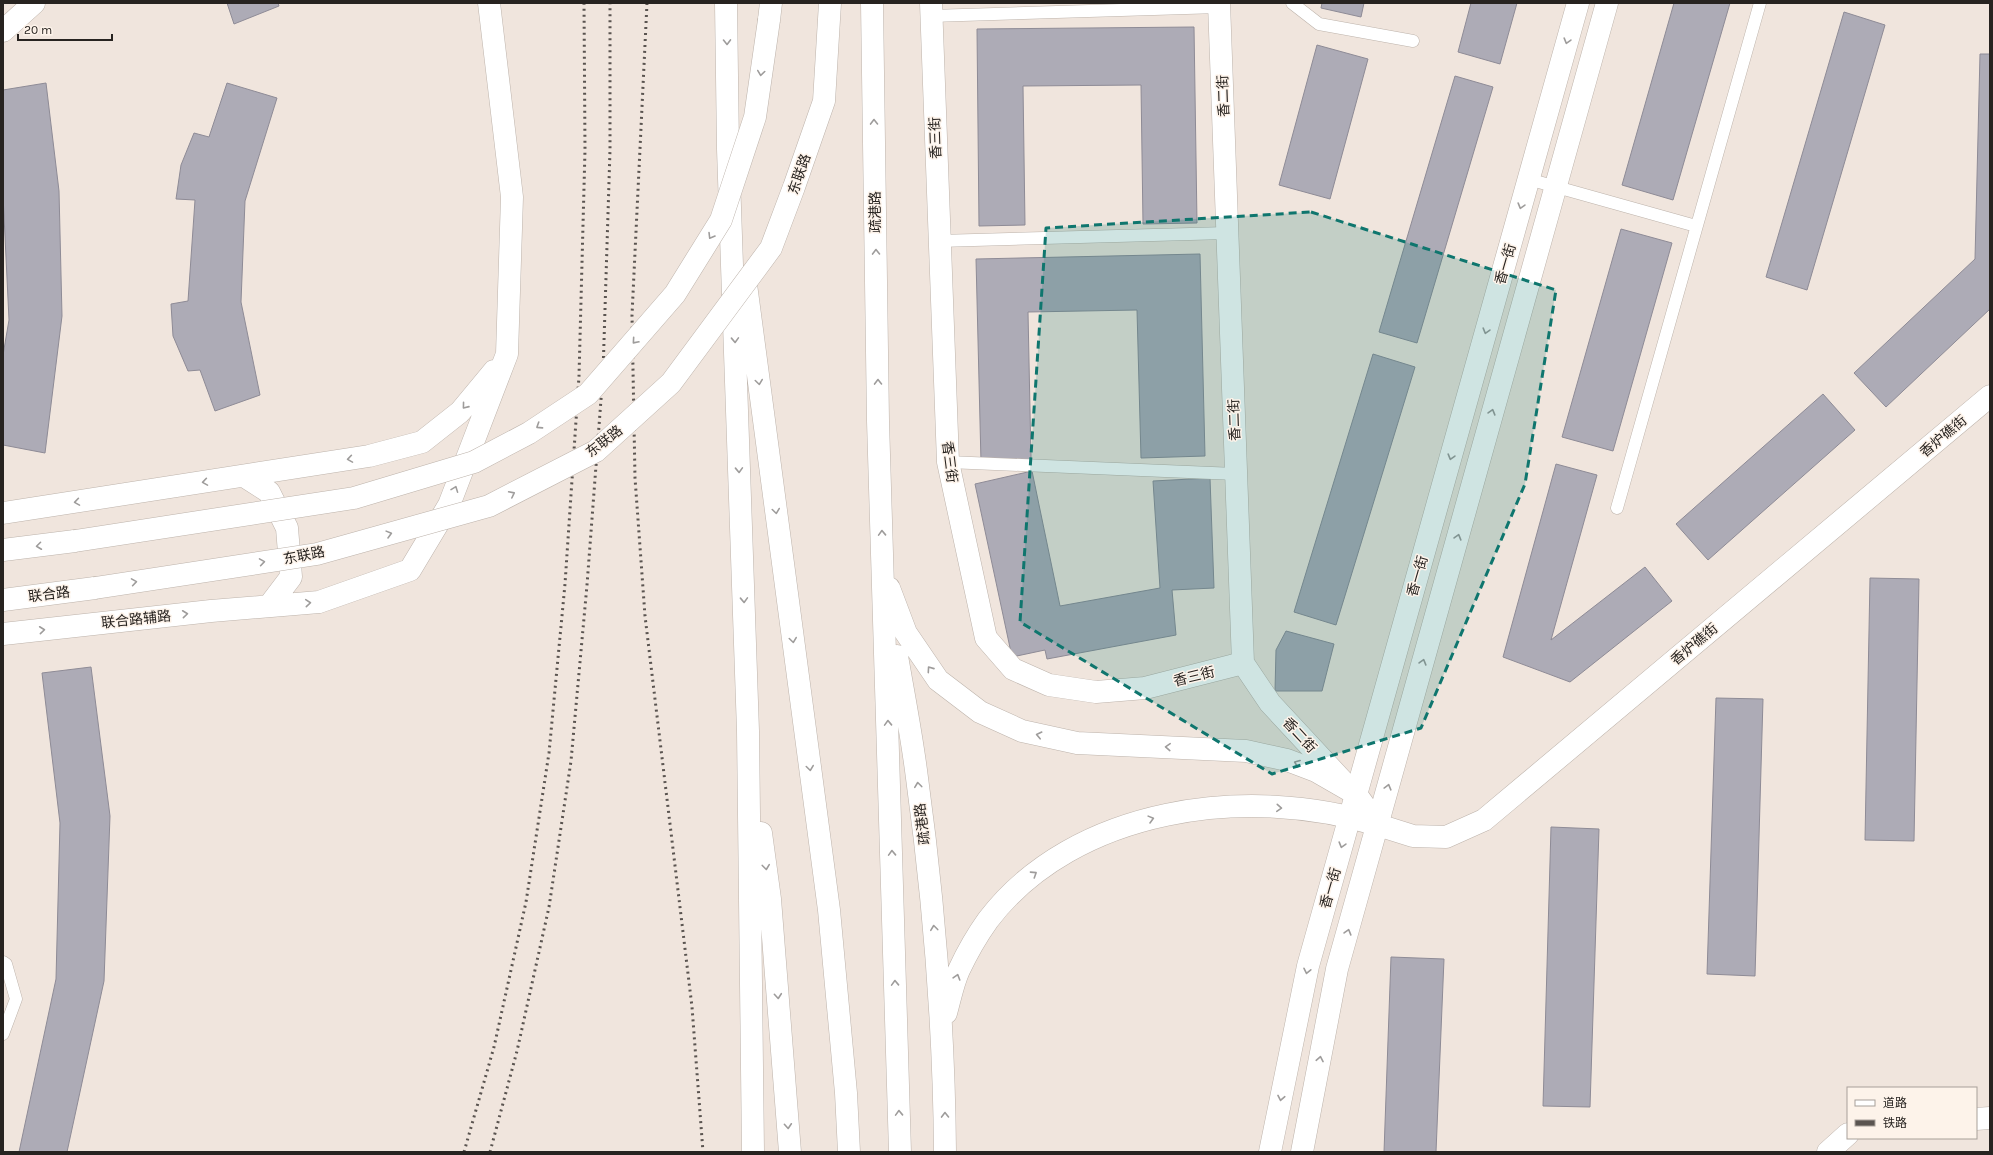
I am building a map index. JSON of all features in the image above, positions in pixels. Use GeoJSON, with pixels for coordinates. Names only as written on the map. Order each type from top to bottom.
{"type":"FeatureCollection","features":[{"type":"Feature","properties":{"kind":"main road"},"geometry":{"type":"LineString","coordinates":[[3,31],[34,3]]}},
{"type":"Feature","properties":{"kind":"main road","name":"联合路辅路"},"geometry":{"type":"LineString","coordinates":[[3,634],[319,602],[410,570],[449,505],[507,354],[512,197],[489,3]]}},
{"type":"Feature","properties":{"kind":"main road"},"geometry":{"type":"LineString","coordinates":[[726,3],[728,149],[748,731],[753,1152]]}},
{"type":"Feature","properties":{"kind":"main road","name":"东联路"},"geometry":{"type":"LineString","coordinates":[[95,588],[317,554],[489,506],[596,451],[670,383],[771,248],[824,102],[830,3]]}},
{"type":"Feature","properties":{"kind":"main road","name":"疏港路"},"geometry":{"type":"LineString","coordinates":[[872,3],[878,421],[883,572],[917,778],[936,942],[945,1078],[945,1152]]}},
{"type":"Feature","properties":{"kind":"main road","name":"香一街"},"geometry":{"type":"LineString","coordinates":[[1270,1152],[1308,966],[1578,3]]}},
{"type":"Feature","properties":{"kind":"main road","name":"香一街"},"geometry":{"type":"LineString","coordinates":[[1302,1152],[1337,969],[1606,3]]}},
{"type":"Feature","properties":{"kind":"main road","name":"香二街"},"geometry":{"type":"LineString","coordinates":[[1219,5],[1243,663],[1270,703],[1356,794],[1378,825]]}},
{"type":"Feature","properties":{"kind":"main road"},"geometry":{"type":"LineString","coordinates":[[3,550],[75,541],[354,498],[474,462],[529,433],[588,394],[675,294],[721,220],[755,116],[769,9]]}},
{"type":"Feature","properties":{"kind":"main road","name":"香三街"},"geometry":{"type":"LineString","coordinates":[[931,9],[948,462],[986,638],[1013,669],[1049,686],[1096,692],[1145,688],[1243,663]]}},
{"type":"Feature","properties":{"kind":"main road"},"geometry":{"type":"LineString","coordinates":[[728,149],[829,910],[846,1094],[849,1152]]}},
{"type":"Feature","properties":{"kind":"main road"},"geometry":{"type":"LineString","coordinates":[[3,513],[369,456],[422,442],[460,412],[507,354]]}},
{"type":"Feature","properties":{"kind":"main road","name":"香炉礁街"},"geometry":{"type":"LineString","coordinates":[[942,1028],[958,970],[988,921],[1027,879],[1076,847],[1130,825],[1174,812],[1214,807],[1253,806],[1309,810],[1350,816],[1413,836],[1446,837],[1484,820],[1990,396]]}},
{"type":"Feature","properties":{"kind":"main road"},"geometry":{"type":"LineString","coordinates":[[244,476],[269,492],[287,528],[291,577],[269,606]]}},
{"type":"Feature","properties":{"kind":"main road"},"geometry":{"type":"LineString","coordinates":[[883,572],[906,633],[938,680],[980,712],[1022,731],[1077,743],[1246,751],[1287,760],[1316,771],[1356,794]]}},
{"type":"Feature","properties":{"kind":"main road"},"geometry":{"type":"LineString","coordinates":[[883,572],[900,1152]]}},
{"type":"Feature","properties":{"kind":"main road","name":"联合路"},"geometry":{"type":"LineString","coordinates":[[3,600],[95,588]]}},
{"type":"Feature","properties":{"kind":"main road"},"geometry":{"type":"LineString","coordinates":[[748,731],[770,899],[790,1152]]}},
{"type":"Feature","properties":{"kind":"main road"},"geometry":{"type":"LineString","coordinates":[[1977,1119],[1990,1118]]}},
{"type":"Feature","properties":{"kind":"main road"},"geometry":{"type":"LineString","coordinates":[[1828,1152],[1847,1135]]}},
{"type":"Feature","properties":{"kind":"lane"},"geometry":{"type":"LineString","coordinates":[[1292,3],[1319,24],[1412,41]]}},
{"type":"Feature","properties":{"kind":"lane"},"geometry":{"type":"LineString","coordinates":[[1617,508],[1760,3]]}},
{"type":"Feature","properties":{"kind":"lane"},"geometry":{"type":"LineString","coordinates":[[931,9],[1219,5]]}},
{"type":"Feature","properties":{"kind":"lane"},"geometry":{"type":"LineString","coordinates":[[1528,179],[1696,226]]}},
{"type":"Feature","properties":{"kind":"lane"},"geometry":{"type":"LineString","coordinates":[[939,240],[1228,233]]}},
{"type":"Feature","properties":{"kind":"lane"},"geometry":{"type":"LineString","coordinates":[[948,462],[1236,474]]}},
{"type":"Feature","properties":{"kind":"lane"},"geometry":{"type":"LineString","coordinates":[[3,962],[6,964],[16,1000],[3,1034]]}},
{"type":"Feature","properties":{"kind":"highlighted area"},"geometry":{"type":"Polygon","coordinates":[[[1311,212],[1556,290],[1525,484],[1421,728],[1272,774],[1020,622],[1046,228],[1311,212]]]}},
{"type":"Feature","properties":{"kind":"building"},"geometry":{"type":"Polygon","coordinates":[[[227,3],[278,3],[279,6],[234,24],[227,3]]]}},
{"type":"Feature","properties":{"kind":"building"},"geometry":{"type":"Polygon","coordinates":[[[1322,3],[1364,3],[1361,17],[1321,8],[1322,3]]]}},
{"type":"Feature","properties":{"kind":"building"},"geometry":{"type":"Polygon","coordinates":[[[1471,3],[1517,3],[1500,64],[1458,52],[1471,3]]]}},
{"type":"Feature","properties":{"kind":"building"},"geometry":{"type":"Polygon","coordinates":[[[1674,3],[1730,3],[1673,200],[1622,185],[1674,3]]]}},
{"type":"Feature","properties":{"kind":"building"},"geometry":{"type":"Polygon","coordinates":[[[1844,12],[1885,25],[1807,290],[1766,277],[1844,12]]]}},
{"type":"Feature","properties":{"kind":"building"},"geometry":{"type":"Polygon","coordinates":[[[1194,27],[1197,223],[1143,224],[1141,85],[1023,86],[1025,225],[979,226],[977,29],[1194,27]]]}},
{"type":"Feature","properties":{"kind":"building"},"geometry":{"type":"Polygon","coordinates":[[[1317,45],[1368,59],[1330,199],[1279,185],[1317,45]]]}},
{"type":"Feature","properties":{"kind":"building"},"geometry":{"type":"Polygon","coordinates":[[[1980,54],[1990,54],[1990,309],[1886,407],[1854,373],[1975,259],[1980,54]]]}},
{"type":"Feature","properties":{"kind":"building"},"geometry":{"type":"Polygon","coordinates":[[[1455,76],[1493,87],[1417,343],[1379,332],[1455,76]]]}},
{"type":"Feature","properties":{"kind":"building"},"geometry":{"type":"Polygon","coordinates":[[[46,83],[59,191],[62,316],[45,453],[3,445],[3,355],[9,320],[3,195],[3,90],[46,83]]]}},
{"type":"Feature","properties":{"kind":"building"},"geometry":{"type":"Polygon","coordinates":[[[227,83],[277,98],[245,201],[241,302],[260,395],[215,411],[200,370],[188,371],[173,336],[171,304],[188,301],[195,200],[176,199],[181,165],[194,133],[209,137],[227,83]]]}},
{"type":"Feature","properties":{"kind":"building"},"geometry":{"type":"Polygon","coordinates":[[[1621,229],[1672,243],[1613,451],[1562,437],[1621,229]]]}},
{"type":"Feature","properties":{"kind":"building"},"geometry":{"type":"Polygon","coordinates":[[[1200,254],[1205,456],[1141,458],[1137,310],[1028,312],[1031,460],[981,462],[976,259],[1200,254]]]}},
{"type":"Feature","properties":{"kind":"building"},"geometry":{"type":"Polygon","coordinates":[[[1373,354],[1415,367],[1336,625],[1294,612],[1373,354]]]}},
{"type":"Feature","properties":{"kind":"building"},"geometry":{"type":"Polygon","coordinates":[[[1823,394],[1855,430],[1708,560],[1676,524],[1823,394]]]}},
{"type":"Feature","properties":{"kind":"building"},"geometry":{"type":"Polygon","coordinates":[[[1556,464],[1597,475],[1551,640],[1645,567],[1672,601],[1570,682],[1503,657],[1556,464]]]}},
{"type":"Feature","properties":{"kind":"building"},"geometry":{"type":"Polygon","coordinates":[[[1032,471],[1060,606],[1160,588],[1153,481],[1210,478],[1214,588],[1172,590],[1176,635],[1047,659],[1045,650],[1012,657],[975,484],[1032,471]]]}},
{"type":"Feature","properties":{"kind":"building"},"geometry":{"type":"Polygon","coordinates":[[[1870,578],[1919,579],[1914,841],[1865,840],[1870,578]]]}},
{"type":"Feature","properties":{"kind":"building"},"geometry":{"type":"Polygon","coordinates":[[[1286,631],[1334,644],[1322,691],[1275,691],[1276,650],[1286,631]]]}},
{"type":"Feature","properties":{"kind":"building"},"geometry":{"type":"Polygon","coordinates":[[[91,667],[110,816],[104,981],[67,1152],[19,1152],[56,979],[60,823],[42,673],[91,667]]]}},
{"type":"Feature","properties":{"kind":"building"},"geometry":{"type":"Polygon","coordinates":[[[1716,698],[1763,699],[1755,976],[1707,974],[1716,698]]]}},
{"type":"Feature","properties":{"kind":"building"},"geometry":{"type":"Polygon","coordinates":[[[1551,827],[1599,829],[1590,1107],[1543,1106],[1551,827]]]}},
{"type":"Feature","properties":{"kind":"building"},"geometry":{"type":"Polygon","coordinates":[[[1391,957],[1444,959],[1436,1152],[1384,1152],[1391,957]]]}},
{"type":"Feature","properties":{"kind":"railway"},"geometry":{"type":"LineString","coordinates":[[464,1152],[494,1047],[526,902],[549,753],[565,584],[579,376],[585,150],[584,3]]}},
{"type":"Feature","properties":{"kind":"railway"},"geometry":{"type":"LineString","coordinates":[[490,1152],[517,1051],[549,907],[571,761],[587,585],[603,373],[610,150],[610,3]]}},
{"type":"Feature","properties":{"kind":"railway"},"geometry":{"type":"LineString","coordinates":[[647,3],[632,315],[635,478],[645,616],[692,1007],[703,1152]]}}]}
